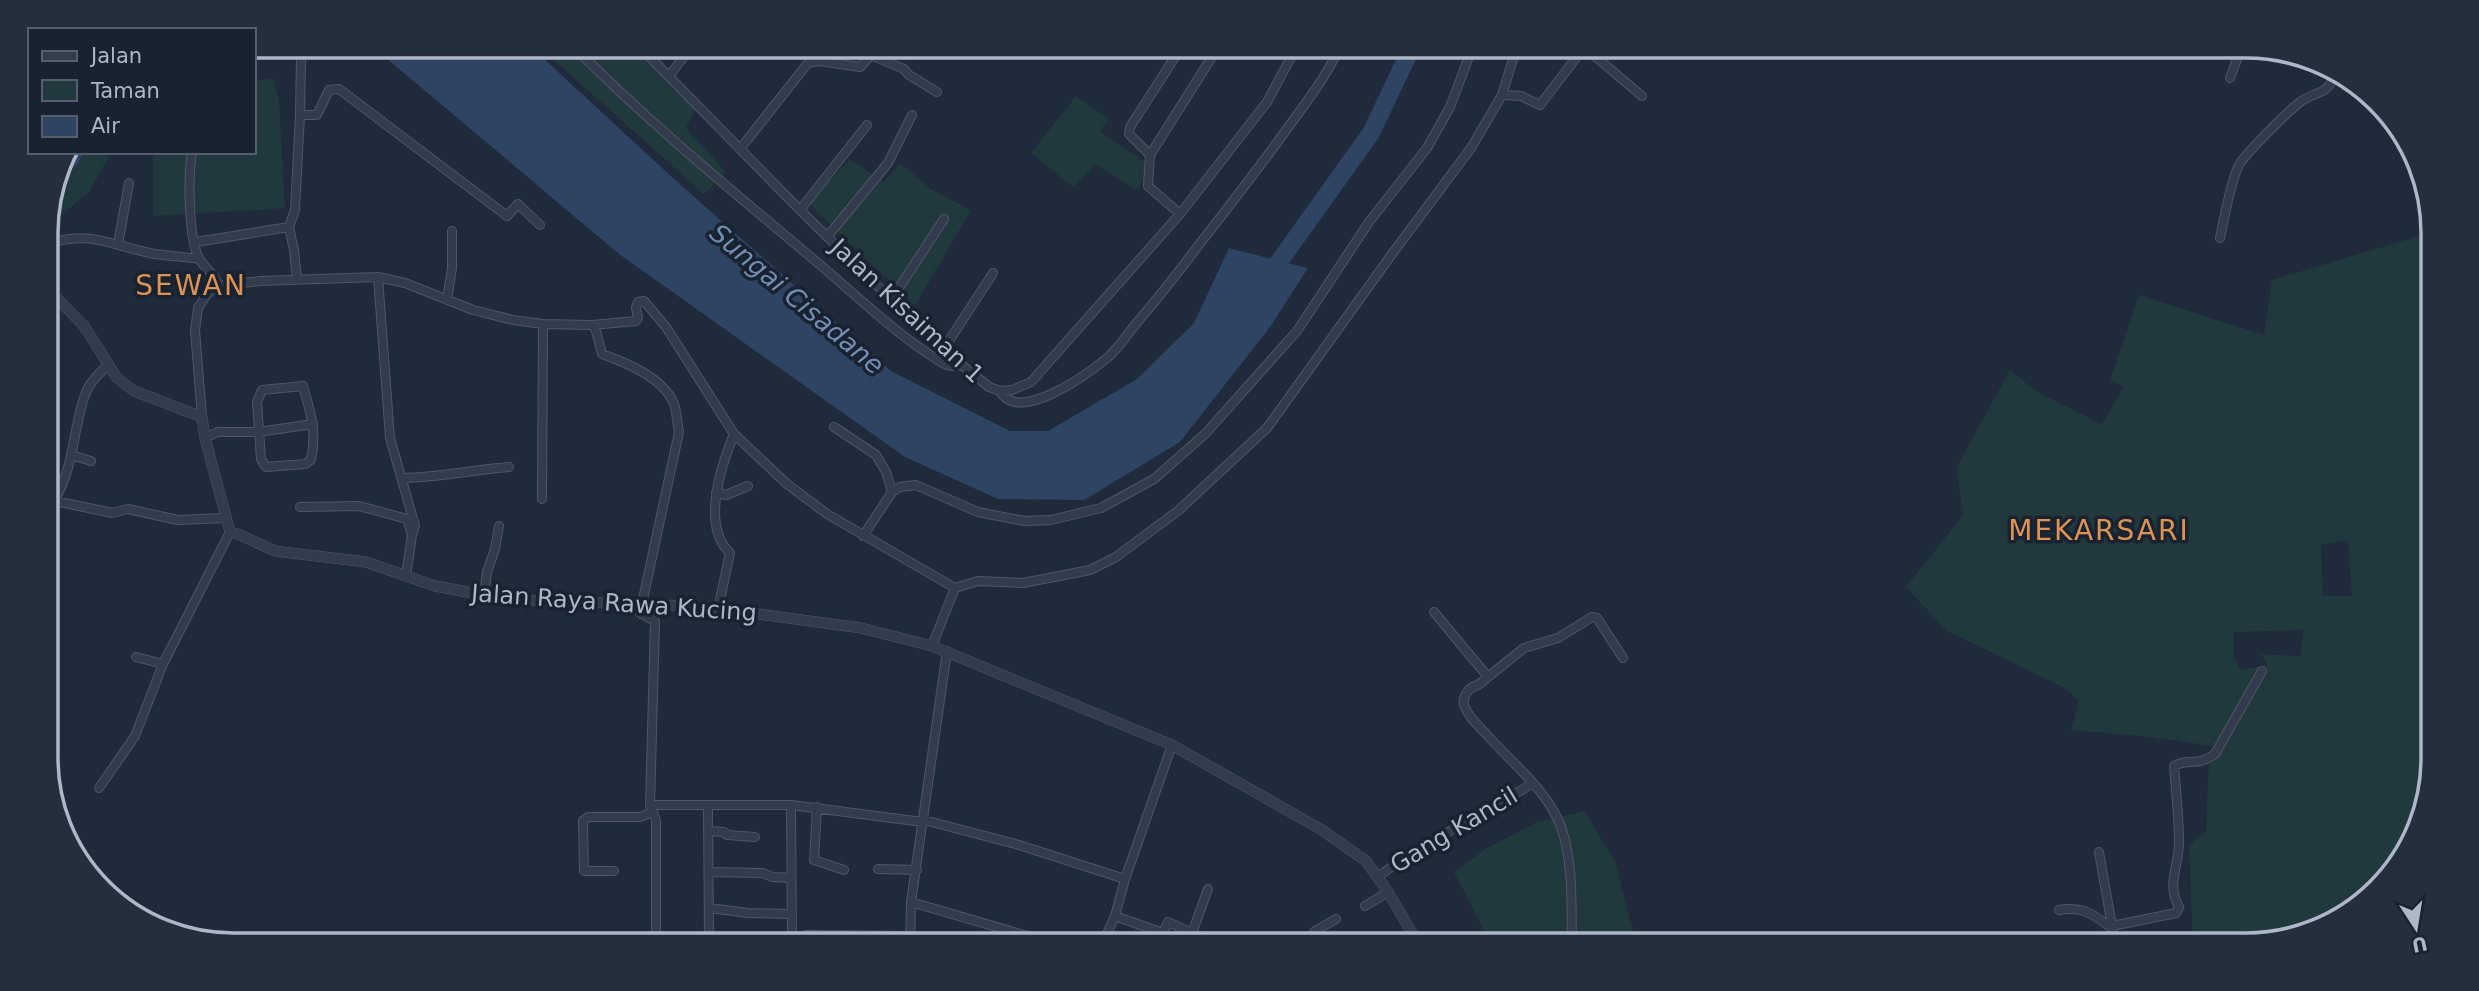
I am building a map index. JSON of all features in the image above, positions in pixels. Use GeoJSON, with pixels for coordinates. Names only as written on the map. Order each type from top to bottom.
{"type":"FeatureCollection","features":[{"type":"Feature","properties":{"kind":"street"},"geometry":{"type":"LineString","coordinates":[[297,279],[289,227],[295,210],[301,58]]}},
{"type":"Feature","properties":{"kind":"street"},"geometry":{"type":"LineString","coordinates":[[585,58],[690,156],[897,329],[942,363],[953,367],[960,365]]}},
{"type":"Feature","properties":{"kind":"street","name":"Jalan Kisaiman 1"},"geometry":{"type":"LineString","coordinates":[[651,58],[800,210],[943,350],[989,387],[1000,391],[1012,390],[1031,382],[1180,214],[1267,102],[1291,58]]}},
{"type":"Feature","properties":{"kind":"street"},"geometry":{"type":"LineString","coordinates":[[669,76],[683,58]]}},
{"type":"Feature","properties":{"kind":"street"},"geometry":{"type":"LineString","coordinates":[[740,149],[808,63],[820,61],[860,67],[868,58]]}},
{"type":"Feature","properties":{"kind":"street"},"geometry":{"type":"LineString","coordinates":[[878,58],[904,69],[937,92]]}},
{"type":"Feature","properties":{"kind":"street"},"geometry":{"type":"LineString","coordinates":[[1150,155],[1129,134],[1130,127],[1174,58]]}},
{"type":"Feature","properties":{"kind":"street"},"geometry":{"type":"LineString","coordinates":[[1180,214],[1147,186],[1150,155],[1211,58]]}},
{"type":"Feature","properties":{"kind":"street"},"geometry":{"type":"LineString","coordinates":[[1000,391],[1007,398],[1017,401],[1051,395],[1071,385],[1109,356],[1168,286],[1270,153],[1331,68],[1335,58]]}},
{"type":"Feature","properties":{"kind":"street"},"geometry":{"type":"LineString","coordinates":[[863,536],[892,492],[900,487],[916,485],[978,512],[1024,521],[1051,520],[1101,508],[1154,479],[1205,434],[1297,331],[1369,222],[1427,148],[1450,107],[1470,58]]}},
{"type":"Feature","properties":{"kind":"street"},"geometry":{"type":"LineString","coordinates":[[99,788],[135,736],[163,664],[230,532],[205,438],[195,330],[198,308],[207,294],[218,286],[260,281],[378,277],[405,283],[447,300],[513,320],[543,324],[592,325],[636,321],[638,302],[644,300],[666,327],[734,434],[787,484],[827,514],[955,588],[978,581],[1023,583],[1090,570],[1116,557],[1179,510],[1267,428],[1471,148],[1502,96],[1513,58]]}},
{"type":"Feature","properties":{"kind":"street"},"geometry":{"type":"LineString","coordinates":[[1502,96],[1521,96],[1540,105],[1575,58]]}},
{"type":"Feature","properties":{"kind":"street"},"geometry":{"type":"LineString","coordinates":[[1598,58],[1643,96]]}},
{"type":"Feature","properties":{"kind":"street"},"geometry":{"type":"LineString","coordinates":[[2230,78],[2238,58]]}},
{"type":"Feature","properties":{"kind":"street"},"geometry":{"type":"LineString","coordinates":[[2220,238],[2239,165],[2253,147],[2303,100],[2321,93],[2332,81]]}},
{"type":"Feature","properties":{"kind":"street"},"geometry":{"type":"LineString","coordinates":[[300,116],[315,116],[329,90],[339,89],[507,216],[518,204],[540,225]]}},
{"type":"Feature","properties":{"kind":"street"},"geometry":{"type":"LineString","coordinates":[[827,237],[888,163],[912,115]]}},
{"type":"Feature","properties":{"kind":"street"},"geometry":{"type":"LineString","coordinates":[[800,210],[867,125]]}},
{"type":"Feature","properties":{"kind":"street"},"geometry":{"type":"LineString","coordinates":[[192,154],[188,177],[196,242],[200,259],[215,275],[218,286]]}},
{"type":"Feature","properties":{"kind":"street"},"geometry":{"type":"LineString","coordinates":[[118,244],[128,183]]}},
{"type":"Feature","properties":{"kind":"street"},"geometry":{"type":"LineString","coordinates":[[891,300],[944,219]]}},
{"type":"Feature","properties":{"kind":"street"},"geometry":{"type":"LineString","coordinates":[[196,242],[289,227]]}},
{"type":"Feature","properties":{"kind":"street"},"geometry":{"type":"LineString","coordinates":[[447,300],[453,268],[452,231]]}},
{"type":"Feature","properties":{"kind":"street"},"geometry":{"type":"LineString","coordinates":[[58,240],[96,238],[154,254],[200,259]]}},
{"type":"Feature","properties":{"kind":"street"},"geometry":{"type":"LineString","coordinates":[[943,350],[993,272]]}},
{"type":"Feature","properties":{"kind":"street"},"geometry":{"type":"LineString","coordinates":[[378,277],[390,438],[415,526],[406,576]]}},
{"type":"Feature","properties":{"kind":"street"},"geometry":{"type":"LineString","coordinates":[[58,299],[84,326],[117,378],[134,391],[202,417]]}},
{"type":"Feature","properties":{"kind":"street"},"geometry":{"type":"LineString","coordinates":[[542,499],[543,324]]}},
{"type":"Feature","properties":{"kind":"street"},"geometry":{"type":"LineString","coordinates":[[592,325],[603,354],[630,364],[661,386],[671,398],[679,432],[640,613],[655,621],[651,808],[656,820],[656,933]]}},
{"type":"Feature","properties":{"kind":"street"},"geometry":{"type":"LineString","coordinates":[[58,492],[71,455],[85,395],[94,378],[107,365]]}},
{"type":"Feature","properties":{"kind":"street"},"geometry":{"type":"LineString","coordinates":[[303,386],[315,441],[311,460],[305,464],[266,467],[261,459],[259,432],[257,402],[262,390],[303,386]]}},
{"type":"Feature","properties":{"kind":"street"},"geometry":{"type":"LineString","coordinates":[[205,438],[218,432],[259,432],[313,424]]}},
{"type":"Feature","properties":{"kind":"street"},"geometry":{"type":"LineString","coordinates":[[834,426],[876,455],[886,472],[892,492]]}},
{"type":"Feature","properties":{"kind":"street"},"geometry":{"type":"LineString","coordinates":[[718,609],[730,553],[721,545],[716,524],[716,493],[734,434]]}},
{"type":"Feature","properties":{"kind":"street"},"geometry":{"type":"LineString","coordinates":[[71,455],[91,461]]}},
{"type":"Feature","properties":{"kind":"street"},"geometry":{"type":"LineString","coordinates":[[403,478],[438,477],[509,467]]}},
{"type":"Feature","properties":{"kind":"street"},"geometry":{"type":"LineString","coordinates":[[716,493],[726,495],[748,486]]}},
{"type":"Feature","properties":{"kind":"street"},"geometry":{"type":"LineString","coordinates":[[58,501],[112,513],[128,509],[178,520],[225,518]]}},
{"type":"Feature","properties":{"kind":"street"},"geometry":{"type":"LineString","coordinates":[[300,507],[359,506],[401,516],[410,524],[412,535]]}},
{"type":"Feature","properties":{"kind":"street"},"geometry":{"type":"LineString","coordinates":[[484,595],[499,526]]}},
{"type":"Feature","properties":{"kind":"street","name":"Jalan Raya Rawa Kucing"},"geometry":{"type":"LineString","coordinates":[[230,532],[275,551],[366,562],[435,586],[484,595],[537,601],[718,609],[861,628],[932,646],[1172,745],[1342,842],[1366,861],[1412,933]]}},
{"type":"Feature","properties":{"kind":"street"},"geometry":{"type":"LineString","coordinates":[[932,646],[955,588]]}},
{"type":"Feature","properties":{"kind":"street"},"geometry":{"type":"LineString","coordinates":[[1434,612],[1488,677]]}},
{"type":"Feature","properties":{"kind":"street"},"geometry":{"type":"LineString","coordinates":[[1572,933],[1569,857],[1561,828],[1553,811],[1532,784],[1471,718],[1464,705],[1466,694],[1472,686],[1478,685],[1524,648],[1558,638],[1592,617],[1597,618],[1623,659]]}},
{"type":"Feature","properties":{"kind":"street"},"geometry":{"type":"LineString","coordinates":[[910,933],[911,902],[947,652]]}},
{"type":"Feature","properties":{"kind":"street"},"geometry":{"type":"LineString","coordinates":[[136,657],[163,664]]}},
{"type":"Feature","properties":{"kind":"street"},"geometry":{"type":"LineString","coordinates":[[2060,910],[2076,907],[2090,912],[2112,927],[2176,913],[2179,907],[2175,899],[2173,870],[2179,854],[2179,840],[2174,766],[2180,762],[2202,763],[2215,754],[2262,671]]}},
{"type":"Feature","properties":{"kind":"street"},"geometry":{"type":"LineString","coordinates":[[1107,933],[1172,745]]}},
{"type":"Feature","properties":{"kind":"street","name":"Gang Kancil"},"geometry":{"type":"LineString","coordinates":[[1377,877],[1412,853],[1532,784]]}},
{"type":"Feature","properties":{"kind":"street"},"geometry":{"type":"LineString","coordinates":[[614,871],[584,871],[583,821],[588,817],[640,817],[651,808],[791,805],[924,821],[1019,845],[1125,879]]}},
{"type":"Feature","properties":{"kind":"street"},"geometry":{"type":"LineString","coordinates":[[791,805],[792,933]]}},
{"type":"Feature","properties":{"kind":"street"},"geometry":{"type":"LineString","coordinates":[[705,933],[709,908],[708,806]]}},
{"type":"Feature","properties":{"kind":"street"},"geometry":{"type":"LineString","coordinates":[[817,807],[814,860],[844,870]]}},
{"type":"Feature","properties":{"kind":"street"},"geometry":{"type":"LineString","coordinates":[[709,831],[755,837]]}},
{"type":"Feature","properties":{"kind":"street"},"geometry":{"type":"LineString","coordinates":[[2099,852],[2113,933]]}},
{"type":"Feature","properties":{"kind":"street"},"geometry":{"type":"LineString","coordinates":[[878,869],[917,870]]}},
{"type":"Feature","properties":{"kind":"street"},"geometry":{"type":"LineString","coordinates":[[709,872],[763,873],[772,877],[791,878]]}},
{"type":"Feature","properties":{"kind":"street"},"geometry":{"type":"LineString","coordinates":[[1115,916],[1163,933],[1168,922],[1192,933],[1208,890]]}},
{"type":"Feature","properties":{"kind":"street"},"geometry":{"type":"LineString","coordinates":[[1365,906],[1388,892]]}},
{"type":"Feature","properties":{"kind":"street"},"geometry":{"type":"LineString","coordinates":[[911,902],[1017,933]]}},
{"type":"Feature","properties":{"kind":"street"},"geometry":{"type":"LineString","coordinates":[[709,908],[748,913],[791,914]]}},
{"type":"Feature","properties":{"kind":"street"},"geometry":{"type":"LineString","coordinates":[[1314,933],[1336,919]]}},
{"type":"Feature","properties":{"kind":"green space"},"geometry":{"type":"Polygon","coordinates":[[[551,58],[651,58],[698,104],[686,128],[726,172],[704,194],[551,58]]]}},
{"type":"Feature","properties":{"kind":"green space"},"geometry":{"type":"Polygon","coordinates":[[[273,78],[279,100],[285,208],[153,216],[153,154],[256,154],[256,81],[273,78]]]}},
{"type":"Feature","properties":{"kind":"green space"},"geometry":{"type":"Polygon","coordinates":[[[1076,96],[1109,119],[1100,132],[1153,167],[1136,190],[1095,164],[1073,187],[1031,153],[1076,96]]]}},
{"type":"Feature","properties":{"kind":"green space"},"geometry":{"type":"Polygon","coordinates":[[[77,154],[111,154],[89,192],[58,218],[64,188],[77,154]]]}},
{"type":"Feature","properties":{"kind":"green space"},"geometry":{"type":"Polygon","coordinates":[[[850,159],[884,182],[900,163],[932,190],[971,210],[915,306],[808,203],[850,159]]]}},
{"type":"Feature","properties":{"kind":"green space"},"geometry":{"type":"Polygon","coordinates":[[[2421,235],[2420,781],[2412,814],[2392,855],[2370,882],[2334,910],[2313,920],[2269,932],[2193,933],[2189,846],[2206,831],[2209,758],[2219,747],[2151,737],[2071,730],[2079,700],[2063,687],[1947,631],[1906,587],[1963,515],[1956,468],[2010,370],[2037,392],[2102,424],[2124,387],[2110,380],[2139,295],[2264,335],[2272,280],[2421,235]],[[2348,540],[2321,545],[2323,596],[2352,596],[2348,540]],[[2304,630],[2234,632],[2234,657],[2241,670],[2267,665],[2261,654],[2300,656],[2304,630]]]}},
{"type":"Feature","properties":{"kind":"green space"},"geometry":{"type":"Polygon","coordinates":[[[1585,811],[1615,862],[1634,933],[1485,933],[1454,872],[1487,848],[1537,822],[1585,811]]]}},
{"type":"Feature","properties":{"kind":"water"},"geometry":{"type":"Polygon","coordinates":[[[386,58],[543,58],[673,178],[891,371],[1010,431],[1048,431],[1137,379],[1194,323],[1229,248],[1308,268],[1270,327],[1180,442],[1084,500],[998,499],[905,457],[619,254],[386,58]]]}},
{"type":"Feature","properties":{"kind":"waterway","name":"Sungai Cisadane"},"geometry":{"type":"LineString","coordinates":[[1266,280],[1371,133],[1407,58]]}},
{"type":"Feature","properties":{"kind":"district","name":"SEWAN"},"geometry":{"type":"Point","coordinates":[191,285]}},
{"type":"Feature","properties":{"kind":"district","name":"MEKARSARI"},"geometry":{"type":"Point","coordinates":[2099,530]}}]}
